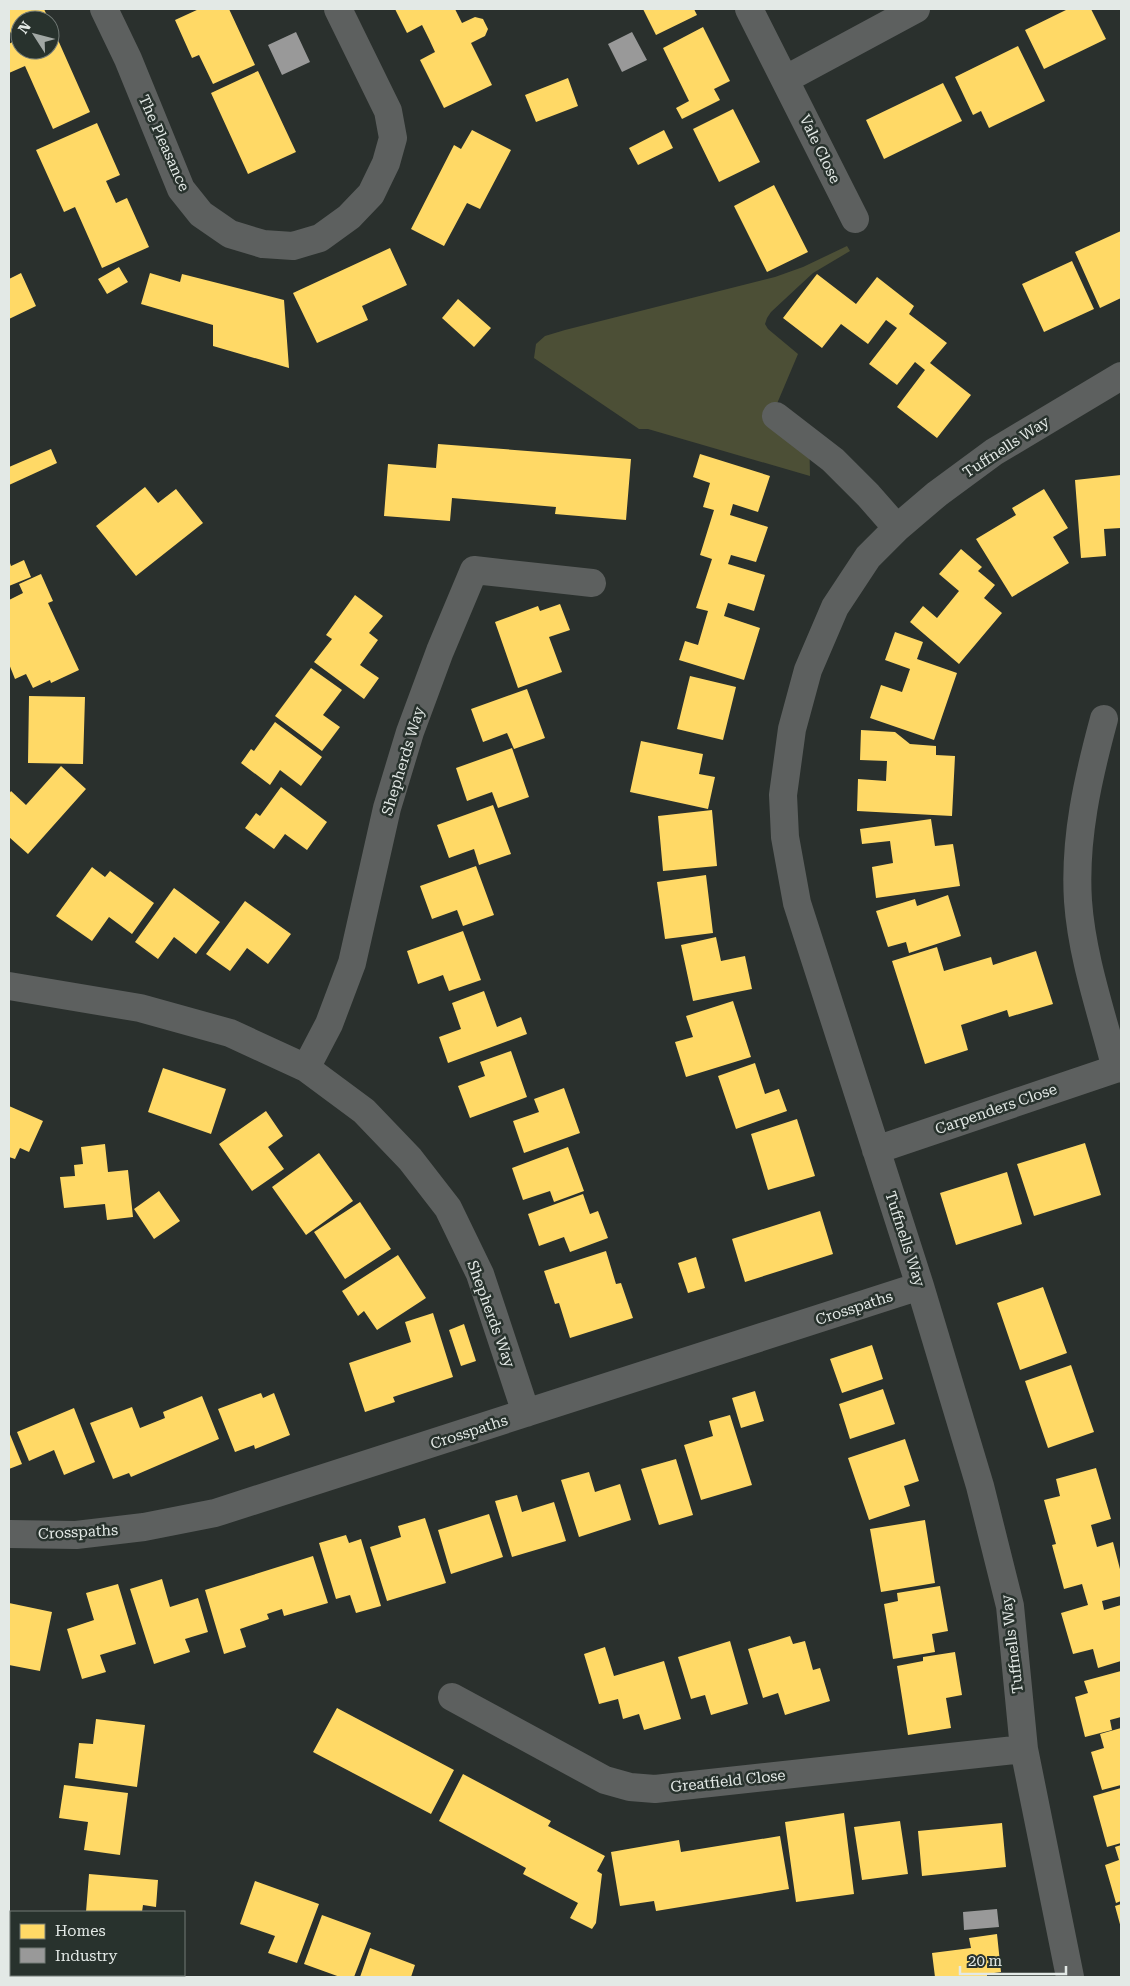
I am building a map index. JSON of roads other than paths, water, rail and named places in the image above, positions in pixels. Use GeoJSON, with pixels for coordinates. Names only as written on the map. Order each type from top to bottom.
{"type":"FeatureCollection","features":[{"type":"Feature","properties":{"kind":"street","name":"The Pleasance"},"geometry":{"type":"LineString","coordinates":[[104,9],[128,59],[182,189],[201,214],[230,234],[263,244],[293,246],[320,238],[349,217],[371,194],[386,163],[392,138],[388,111],[338,9]]}},
{"type":"Feature","properties":{"kind":"street","name":"Vale Close"},"geometry":{"type":"LineString","coordinates":[[749,9],[855,219]]}},
{"type":"Feature","properties":{"kind":"street"},"geometry":{"type":"LineString","coordinates":[[786,79],[916,9]]}},
{"type":"Feature","properties":{"kind":"street","name":"Tuffnells Way"},"geometry":{"type":"LineString","coordinates":[[1070,1977],[1024,1750],[1010,1606],[980,1486],[920,1286],[797,903],[785,837],[783,795],[792,729],[808,670],[836,608],[868,557],[897,528],[937,494],[994,452],[1121,376]]}},
{"type":"Feature","properties":{"kind":"street"},"geometry":{"type":"LineString","coordinates":[[776,416],[833,460],[897,528]]}},
{"type":"Feature","properties":{"kind":"street","name":"Shepherds Way"},"geometry":{"type":"LineString","coordinates":[[306,1068],[329,1024],[352,963],[387,808],[440,650],[474,570],[592,583]]}},
{"type":"Feature","properties":{"kind":"street","name":"Carpenders Close"},"geometry":{"type":"LineString","coordinates":[[876,1150],[1119,1068],[1088,962],[1078,900],[1080,833],[1090,770],[1104,720]]}},
{"type":"Feature","properties":{"kind":"street","name":"Shepherds Way"},"geometry":{"type":"LineString","coordinates":[[9,986],[140,1008],[230,1033],[306,1068],[364,1111],[410,1159],[448,1208],[480,1274],[526,1413]]}},
{"type":"Feature","properties":{"kind":"street","name":"Crosspaths"},"geometry":{"type":"LineString","coordinates":[[9,1534],[76,1535],[144,1528],[215,1513],[920,1286]]}},
{"type":"Feature","properties":{"kind":"street","name":"Greatfield Close"},"geometry":{"type":"LineString","coordinates":[[452,1697],[605,1780],[630,1787],[655,1788],[1024,1750]]}}]}
